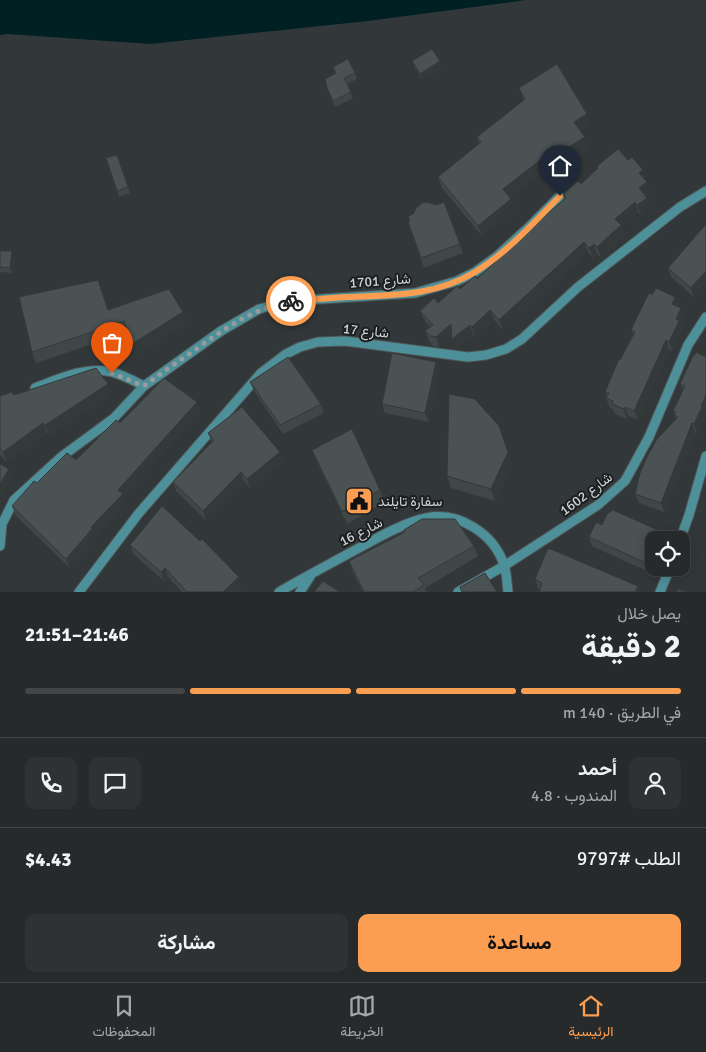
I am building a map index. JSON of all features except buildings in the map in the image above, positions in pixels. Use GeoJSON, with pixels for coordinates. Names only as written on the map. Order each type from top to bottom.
{"type":"FeatureCollection","features":[{"type":"Feature","properties":{"kind":"street","name":"شارع 17"},"geometry":{"type":"LineString","coordinates":[[79,592],[139,513],[261,373],[286,354],[300,347],[318,342],[345,341],[468,357],[486,355],[506,349],[522,339],[578,287],[680,207],[706,191]]}},
{"type":"Feature","properties":{"kind":"street","name":"شارع 1701"},"geometry":{"type":"LineString","coordinates":[[0,546],[2,524],[14,500],[62,457],[114,418],[144,386],[221,331],[259,309],[290,301],[415,293],[457,281],[475,272],[496,257],[560,196]]}},
{"type":"Feature","properties":{"kind":"street","name":"شارع 1602"},"geometry":{"type":"LineString","coordinates":[[458,592],[504,566],[598,505],[625,481],[649,437],[688,345],[706,317]]}},
{"type":"Feature","properties":{"kind":"street"},"geometry":{"type":"LineString","coordinates":[[29,391],[71,374],[88,372],[112,373],[144,386]]}},
{"type":"Feature","properties":{"kind":"street"},"geometry":{"type":"LineString","coordinates":[[683,531],[706,456]]}},
{"type":"Feature","properties":{"kind":"street","name":"شارع 16"},"geometry":{"type":"LineString","coordinates":[[279,592],[371,541],[415,521],[427,517],[445,516],[477,529],[487,537],[504,566],[508,592]]}},
{"type":"Feature","properties":{"kind":"street"},"geometry":{"type":"LineString","coordinates":[[300,592],[312,573]]}},
{"type":"Feature","properties":{"kind":"street"},"geometry":{"type":"LineString","coordinates":[[660,592],[667,576]]}},
{"type":"Feature","properties":{"kind":"water"},"geometry":{"type":"Polygon","coordinates":[[[0,0],[526,0],[368,21],[150,44],[0,35],[0,0]]]}},
{"type":"Feature","properties":{"kind":"way so far"},"geometry":{"type":"LineString","coordinates":[[112,373],[144,386],[221,331],[259,309],[291,301]]}},
{"type":"Feature","properties":{"kind":"place","name":"سفارة تايلند"},"geometry":{"type":"Point","coordinates":[359,501]}},
{"type":"Feature","properties":{"kind":"route"},"geometry":{"type":"LineString","coordinates":[[291,301],[415,293],[438,288],[457,281],[475,272],[496,257],[560,196]]}}]}
